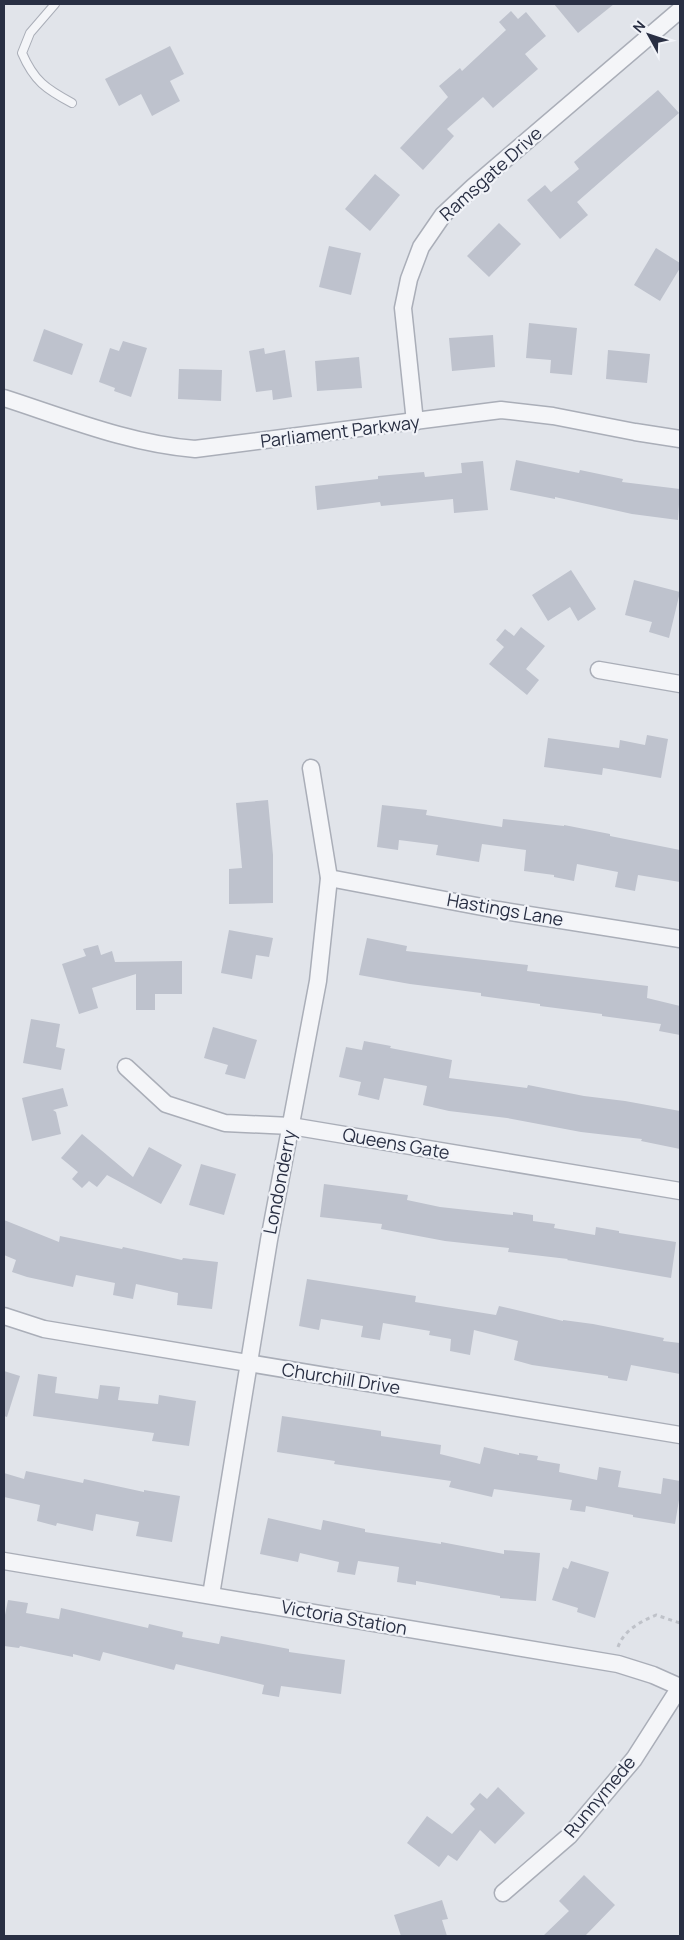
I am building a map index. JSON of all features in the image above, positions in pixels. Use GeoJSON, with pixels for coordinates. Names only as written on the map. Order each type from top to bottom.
{"type":"FeatureCollection","features":[{"type":"Feature","properties":{"kind":"street","name":"Ramsgate Drive"},"geometry":{"type":"LineString","coordinates":[[415,422],[403,308],[409,279],[421,247],[443,215],[473,187],[680,10]]}},
{"type":"Feature","properties":{"kind":"street","name":"Parliament Parkway"},"geometry":{"type":"LineString","coordinates":[[4,398],[127,437],[167,447],[196,449],[502,410],[553,416],[680,439]]}},
{"type":"Feature","properties":{"kind":"street"},"geometry":{"type":"LineString","coordinates":[[599,670],[680,684]]}},
{"type":"Feature","properties":{"kind":"street","name":"Londonderry"},"geometry":{"type":"LineString","coordinates":[[211,1595],[269,1240],[318,981],[329,878],[311,768]]}},
{"type":"Feature","properties":{"kind":"street","name":"Hastings Lane"},"geometry":{"type":"LineString","coordinates":[[329,878],[498,910],[680,939]]}},
{"type":"Feature","properties":{"kind":"street","name":"Queens Gate"},"geometry":{"type":"LineString","coordinates":[[126,1067],[166,1104],[225,1123],[291,1126],[680,1191]]}},
{"type":"Feature","properties":{"kind":"street","name":"Churchill Drive"},"geometry":{"type":"LineString","coordinates":[[4,1316],[44,1329],[680,1435]]}},
{"type":"Feature","properties":{"kind":"street","name":"Victoria Station"},"geometry":{"type":"LineString","coordinates":[[4,1561],[612,1663],[653,1675],[680,1687]]}},
{"type":"Feature","properties":{"kind":"street","name":"Runnymede"},"geometry":{"type":"LineString","coordinates":[[503,1892],[569,1836],[634,1759],[680,1687]]}},
{"type":"Feature","properties":{"kind":"lane"},"geometry":{"type":"LineString","coordinates":[[55,4],[30,33],[22,53],[30,71],[50,91],[72,103]]}},
{"type":"Feature","properties":{"kind":"path"},"geometry":{"type":"LineString","coordinates":[[612,1663],[621,1640],[637,1624],[656,1616],[680,1623]]}},
{"type":"Feature","properties":{"kind":"building"},"geometry":{"type":"Polygon","coordinates":[[[554,4],[614,4],[578,33],[554,4]]]}},
{"type":"Feature","properties":{"kind":"building"},"geometry":{"type":"Polygon","coordinates":[[[511,11],[518,19],[526,12],[546,36],[525,54],[538,69],[493,108],[483,97],[447,129],[454,136],[423,170],[400,148],[448,97],[439,86],[460,68],[462,71],[506,30],[499,22],[511,11]]]}},
{"type":"Feature","properties":{"kind":"building"},"geometry":{"type":"Polygon","coordinates":[[[170,46],[184,74],[170,81],[180,101],[152,116],[141,94],[119,106],[105,79],[170,46]]]}},
{"type":"Feature","properties":{"kind":"building"},"geometry":{"type":"Polygon","coordinates":[[[658,90],[679,113],[577,202],[588,215],[560,239],[527,200],[545,185],[551,192],[579,169],[574,162],[658,90]]]}},
{"type":"Feature","properties":{"kind":"building"},"geometry":{"type":"Polygon","coordinates":[[[375,174],[400,195],[370,231],[345,209],[375,174]]]}},
{"type":"Feature","properties":{"kind":"building"},"geometry":{"type":"Polygon","coordinates":[[[499,223],[521,244],[489,277],[467,256],[499,223]]]}},
{"type":"Feature","properties":{"kind":"building"},"geometry":{"type":"Polygon","coordinates":[[[329,246],[361,253],[351,295],[319,287],[329,246]]]}},
{"type":"Feature","properties":{"kind":"building"},"geometry":{"type":"Polygon","coordinates":[[[656,248],[680,263],[680,268],[660,301],[634,285],[656,248]]]}},
{"type":"Feature","properties":{"kind":"building"},"geometry":{"type":"Polygon","coordinates":[[[529,323],[577,328],[572,375],[550,373],[551,360],[526,358],[529,323]]]}},
{"type":"Feature","properties":{"kind":"building"},"geometry":{"type":"Polygon","coordinates":[[[44,329],[83,344],[72,375],[33,361],[44,329]]]}},
{"type":"Feature","properties":{"kind":"building"},"geometry":{"type":"Polygon","coordinates":[[[493,335],[495,367],[452,371],[449,338],[493,335]]]}},
{"type":"Feature","properties":{"kind":"building"},"geometry":{"type":"Polygon","coordinates":[[[123,341],[147,348],[131,397],[114,391],[115,388],[99,382],[110,348],[119,351],[123,341]]]}},
{"type":"Feature","properties":{"kind":"building"},"geometry":{"type":"Polygon","coordinates":[[[264,348],[265,354],[285,350],[292,397],[273,400],[272,390],[256,392],[249,351],[264,348]]]}},
{"type":"Feature","properties":{"kind":"building"},"geometry":{"type":"Polygon","coordinates":[[[608,350],[650,354],[647,383],[606,379],[608,350]]]}},
{"type":"Feature","properties":{"kind":"building"},"geometry":{"type":"Polygon","coordinates":[[[359,357],[362,388],[317,391],[315,361],[359,357]]]}},
{"type":"Feature","properties":{"kind":"building"},"geometry":{"type":"Polygon","coordinates":[[[179,369],[222,370],[221,401],[178,399],[179,369]]]}},
{"type":"Feature","properties":{"kind":"building"},"geometry":{"type":"Polygon","coordinates":[[[516,460],[579,473],[580,470],[623,479],[622,482],[680,489],[678,520],[632,514],[555,497],[555,499],[510,490],[516,460]]]}},
{"type":"Feature","properties":{"kind":"building"},"geometry":{"type":"Polygon","coordinates":[[[483,461],[488,510],[454,513],[453,499],[381,506],[380,502],[317,510],[315,486],[378,479],[378,476],[424,472],[425,477],[462,473],[461,463],[483,461]]]}},
{"type":"Feature","properties":{"kind":"building"},"geometry":{"type":"Polygon","coordinates":[[[571,570],[596,609],[578,621],[570,607],[548,621],[532,595],[571,570]]]}},
{"type":"Feature","properties":{"kind":"building"},"geometry":{"type":"Polygon","coordinates":[[[634,580],[680,592],[669,638],[649,632],[652,622],[625,615],[634,580]]]}},
{"type":"Feature","properties":{"kind":"building"},"geometry":{"type":"Polygon","coordinates":[[[521,627],[545,646],[526,669],[539,680],[527,695],[489,664],[504,647],[496,640],[505,629],[514,636],[521,627]]]}},
{"type":"Feature","properties":{"kind":"building"},"geometry":{"type":"Polygon","coordinates":[[[647,735],[668,739],[661,778],[603,768],[602,775],[544,767],[548,738],[619,748],[620,740],[645,745],[647,735]]]}},
{"type":"Feature","properties":{"kind":"building"},"geometry":{"type":"Polygon","coordinates":[[[268,800],[273,855],[273,903],[229,904],[229,869],[242,868],[236,803],[268,800]]]}},
{"type":"Feature","properties":{"kind":"building"},"geometry":{"type":"Polygon","coordinates":[[[382,805],[427,810],[426,815],[502,827],[503,819],[564,825],[680,850],[680,882],[638,875],[635,891],[615,887],[618,872],[577,864],[574,881],[554,877],[554,875],[524,871],[526,850],[482,844],[479,862],[436,855],[438,845],[399,840],[398,850],[377,847],[382,805]]]}},
{"type":"Feature","properties":{"kind":"building"},"geometry":{"type":"Polygon","coordinates":[[[229,930],[273,938],[269,957],[256,955],[252,979],[221,973],[229,930]]]}},
{"type":"Feature","properties":{"kind":"building"},"geometry":{"type":"Polygon","coordinates":[[[367,938],[407,946],[406,951],[528,965],[527,971],[648,986],[647,998],[680,1006],[680,1035],[659,1031],[661,1024],[481,996],[481,993],[359,975],[367,938]]]}},
{"type":"Feature","properties":{"kind":"building"},"geometry":{"type":"Polygon","coordinates":[[[98,945],[101,955],[112,951],[115,962],[182,961],[182,994],[155,994],[155,1010],[136,1010],[136,974],[92,988],[98,1008],[79,1014],[62,964],[86,956],[83,949],[98,945]]]}},
{"type":"Feature","properties":{"kind":"building"},"geometry":{"type":"Polygon","coordinates":[[[31,1019],[60,1024],[56,1047],[65,1049],[61,1070],[23,1063],[31,1019]]]}},
{"type":"Feature","properties":{"kind":"building"},"geometry":{"type":"Polygon","coordinates":[[[213,1027],[257,1040],[245,1079],[225,1074],[228,1065],[204,1058],[213,1027]]]}},
{"type":"Feature","properties":{"kind":"building"},"geometry":{"type":"Polygon","coordinates":[[[364,1041],[452,1060],[449,1078],[527,1088],[528,1085],[680,1111],[680,1149],[641,1141],[642,1139],[581,1132],[507,1118],[449,1111],[423,1105],[427,1086],[384,1078],[379,1100],[358,1095],[361,1082],[339,1077],[346,1047],[362,1050],[364,1041]]]}},
{"type":"Feature","properties":{"kind":"building"},"geometry":{"type":"Polygon","coordinates":[[[63,1088],[68,1106],[53,1110],[56,1112],[61,1134],[32,1141],[22,1098],[63,1088]]]}},
{"type":"Feature","properties":{"kind":"building"},"geometry":{"type":"Polygon","coordinates":[[[82,1134],[133,1177],[149,1147],[182,1165],[161,1204],[107,1175],[97,1187],[89,1181],[82,1188],[72,1179],[78,1172],[61,1158],[82,1134]]]}},
{"type":"Feature","properties":{"kind":"building"},"geometry":{"type":"Polygon","coordinates":[[[201,1164],[236,1174],[224,1215],[189,1205],[201,1164]]]}},
{"type":"Feature","properties":{"kind":"building"},"geometry":{"type":"Polygon","coordinates":[[[324,1184],[408,1195],[407,1200],[440,1207],[513,1215],[513,1212],[533,1215],[533,1221],[555,1224],[554,1228],[595,1235],[596,1227],[619,1231],[619,1233],[676,1242],[671,1278],[568,1259],[508,1252],[509,1248],[445,1241],[381,1229],[382,1224],[320,1217],[324,1184]]]}},
{"type":"Feature","properties":{"kind":"building"},"geometry":{"type":"Polygon","coordinates":[[[4,1220],[59,1242],[60,1236],[182,1260],[183,1258],[218,1262],[212,1309],[177,1305],[178,1293],[136,1284],[133,1299],[113,1295],[115,1283],[76,1275],[73,1287],[12,1272],[16,1260],[4,1255],[4,1220]]]}},
{"type":"Feature","properties":{"kind":"building"},"geometry":{"type":"Polygon","coordinates":[[[307,1279],[416,1296],[415,1302],[496,1315],[499,1306],[563,1321],[593,1324],[664,1338],[663,1341],[680,1343],[680,1374],[631,1365],[627,1381],[608,1378],[608,1376],[532,1365],[514,1360],[518,1341],[474,1330],[470,1355],[450,1351],[451,1339],[429,1335],[430,1331],[383,1323],[380,1340],[361,1337],[363,1326],[321,1319],[319,1330],[299,1326],[307,1279]]]}},
{"type":"Feature","properties":{"kind":"building"},"geometry":{"type":"Polygon","coordinates":[[[4,1371],[20,1376],[7,1417],[4,1416],[4,1371]]]}},
{"type":"Feature","properties":{"kind":"building"},"geometry":{"type":"Polygon","coordinates":[[[38,1374],[57,1377],[55,1393],[98,1399],[100,1385],[120,1387],[118,1400],[158,1404],[159,1395],[196,1401],[189,1446],[152,1441],[154,1433],[33,1416],[38,1374]]]}},
{"type":"Feature","properties":{"kind":"building"},"geometry":{"type":"Polygon","coordinates":[[[282,1416],[381,1431],[381,1436],[441,1445],[440,1454],[480,1464],[484,1447],[519,1455],[519,1453],[538,1456],[537,1460],[560,1464],[559,1472],[597,1480],[599,1467],[621,1471],[618,1487],[661,1494],[663,1478],[680,1481],[680,1494],[675,1524],[586,1506],[585,1512],[570,1510],[572,1500],[494,1489],[492,1497],[449,1487],[451,1481],[334,1464],[335,1461],[277,1452],[282,1416]]]}},
{"type":"Feature","properties":{"kind":"building"},"geometry":{"type":"Polygon","coordinates":[[[26,1471],[83,1483],[84,1479],[144,1492],[144,1490],[180,1496],[172,1542],[136,1536],[139,1522],[96,1514],[93,1531],[57,1523],[56,1526],[37,1521],[40,1505],[4,1497],[4,1473],[24,1479],[26,1471]]]}},
{"type":"Feature","properties":{"kind":"building"},"geometry":{"type":"Polygon","coordinates":[[[268,1518],[321,1530],[323,1520],[365,1529],[365,1532],[441,1544],[441,1542],[504,1554],[504,1550],[540,1553],[536,1601],[500,1598],[500,1596],[416,1581],[416,1585],[397,1582],[399,1567],[358,1561],[355,1575],[337,1572],[339,1562],[300,1553],[298,1562],[260,1554],[268,1518]]]}},
{"type":"Feature","properties":{"kind":"building"},"geometry":{"type":"Polygon","coordinates":[[[571,1561],[609,1572],[595,1618],[577,1612],[578,1608],[552,1600],[563,1567],[568,1569],[571,1561]]]}},
{"type":"Feature","properties":{"kind":"building"},"geometry":{"type":"Polygon","coordinates":[[[8,1600],[28,1603],[26,1613],[59,1619],[61,1608],[148,1628],[149,1624],[183,1632],[182,1637],[219,1644],[221,1636],[289,1649],[289,1652],[345,1660],[341,1694],[281,1686],[279,1697],[262,1694],[264,1685],[176,1664],[174,1670],[103,1652],[100,1661],[73,1654],[73,1657],[20,1646],[19,1648],[4,1646],[4,1620],[8,1600]]]}},
{"type":"Feature","properties":{"kind":"building"},"geometry":{"type":"Polygon","coordinates":[[[498,1787],[525,1813],[495,1844],[480,1830],[457,1861],[448,1855],[439,1867],[407,1843],[427,1816],[452,1834],[475,1809],[470,1804],[480,1793],[487,1799],[498,1787]]]}},
{"type":"Feature","properties":{"kind":"building"},"geometry":{"type":"Polygon","coordinates":[[[584,1875],[615,1905],[585,1936],[543,1936],[569,1911],[559,1901],[584,1875]]]}},
{"type":"Feature","properties":{"kind":"building"},"geometry":{"type":"Polygon","coordinates":[[[442,1900],[448,1919],[442,1920],[447,1936],[401,1936],[394,1915],[442,1900]]]}}]}
